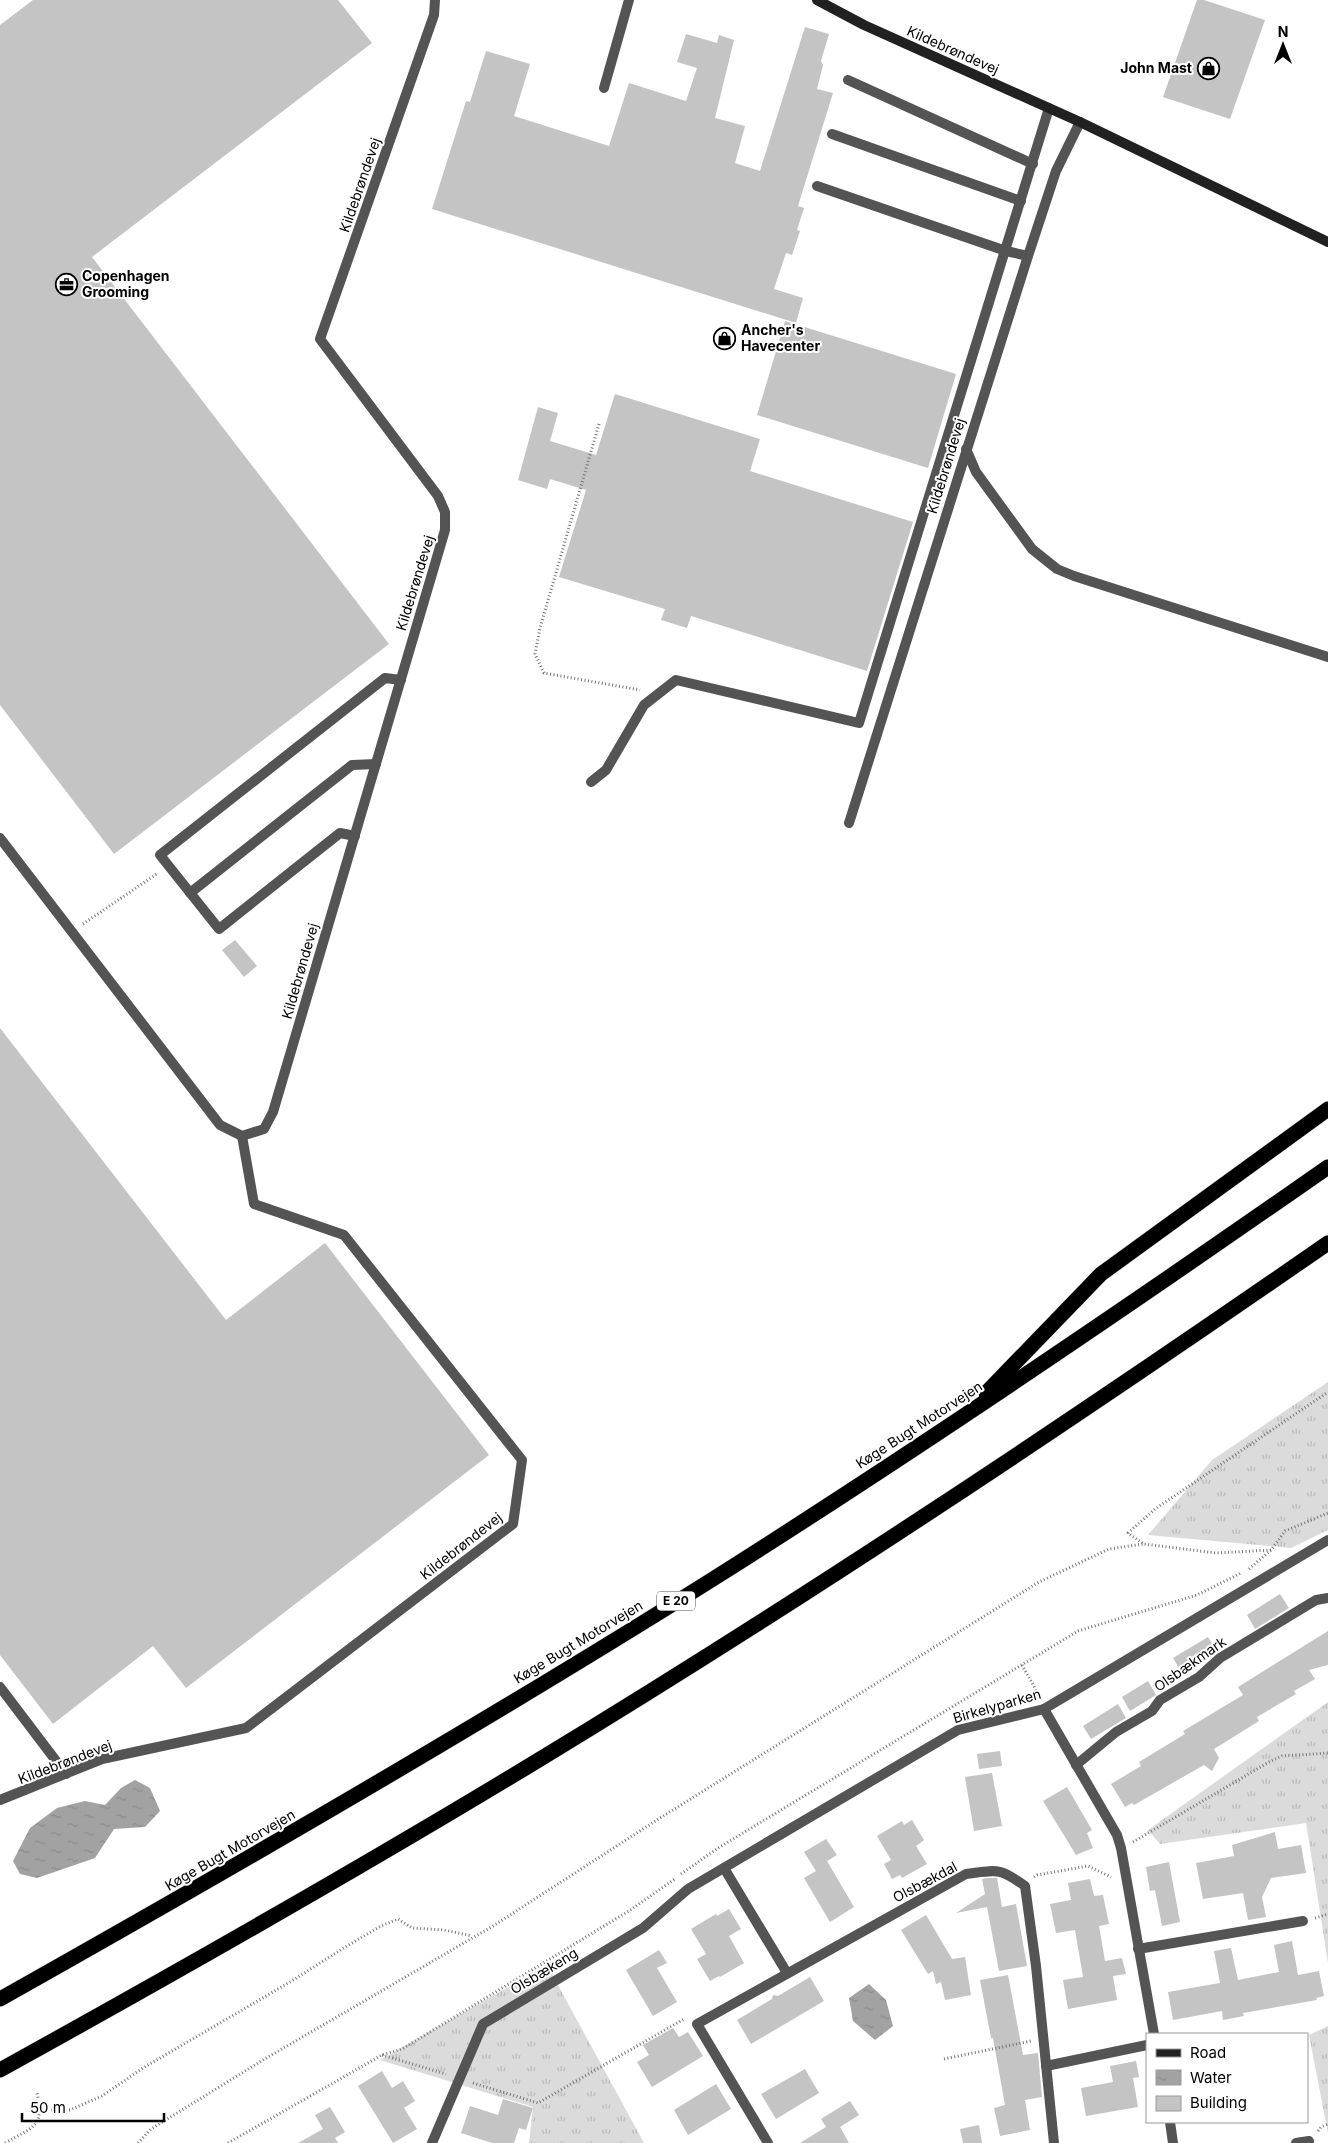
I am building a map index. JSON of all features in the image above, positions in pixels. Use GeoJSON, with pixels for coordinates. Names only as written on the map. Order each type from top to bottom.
{"type":"FeatureCollection","features":[{"type":"Feature","properties":{"kind":"highway"},"geometry":{"type":"LineString","coordinates":[[966,1414],[1101,1274],[1328,1109]]}},
{"type":"Feature","properties":{"kind":"highway","name":"Køge Bugt Motorvejen"},"geometry":{"type":"LineString","coordinates":[[0,1999],[212,1880],[498,1710],[713,1578],[966,1414],[1137,1300],[1328,1167]]}},
{"type":"Feature","properties":{"kind":"highway"},"geometry":{"type":"LineString","coordinates":[[0,2070],[236,1939],[532,1764],[740,1636],[994,1471],[1328,1243]]}},
{"type":"Feature","properties":{"kind":"street","name":"Kildebrøndevej"},"geometry":{"type":"LineString","coordinates":[[0,1800],[102,1759],[246,1728],[513,1524],[522,1460],[344,1235],[254,1204],[242,1136],[264,1129],[273,1112],[446,530],[445,512],[438,496],[320,339],[434,15],[435,0]]}},
{"type":"Feature","properties":{"kind":"street"},"geometry":{"type":"LineString","coordinates":[[604,88],[628,0]]}},
{"type":"Feature","properties":{"kind":"street","name":"Kildebrøndevej"},"geometry":{"type":"LineString","coordinates":[[817,0],[864,25],[1080,122],[1328,242]]}},
{"type":"Feature","properties":{"kind":"street"},"geometry":{"type":"LineString","coordinates":[[848,80],[1033,164]]}},
{"type":"Feature","properties":{"kind":"street"},"geometry":{"type":"LineString","coordinates":[[591,782],[606,770],[644,705],[676,680],[859,723],[1049,108]]}},
{"type":"Feature","properties":{"kind":"street","name":"Kildebrøndevej"},"geometry":{"type":"LineString","coordinates":[[849,823],[966,449],[1056,171],[1080,122]]}},
{"type":"Feature","properties":{"kind":"street"},"geometry":{"type":"LineString","coordinates":[[832,134],[1021,201]]}},
{"type":"Feature","properties":{"kind":"street"},"geometry":{"type":"LineString","coordinates":[[817,186],[1006,251],[1028,256]]}},
{"type":"Feature","properties":{"kind":"street"},"geometry":{"type":"LineString","coordinates":[[966,449],[976,472],[1032,549],[1057,569],[1328,657]]}},
{"type":"Feature","properties":{"kind":"street"},"geometry":{"type":"LineString","coordinates":[[354,836],[340,833],[218,929],[160,856],[385,678],[401,680]]}},
{"type":"Feature","properties":{"kind":"street"},"geometry":{"type":"LineString","coordinates":[[190,893],[352,765],[376,764]]}},
{"type":"Feature","properties":{"kind":"street"},"geometry":{"type":"LineString","coordinates":[[0,838],[220,1125],[242,1136]]}},
{"type":"Feature","properties":{"kind":"street","name":"Birkelyparken"},"geometry":{"type":"LineString","coordinates":[[724,1868],[958,1730],[1045,1709],[1328,1540]]}},
{"type":"Feature","properties":{"kind":"street","name":"Olsbækmark"},"geometry":{"type":"LineString","coordinates":[[1076,1765],[1116,1732],[1152,1711],[1160,1700],[1198,1677],[1220,1658],[1316,1600],[1328,1598]]}},
{"type":"Feature","properties":{"kind":"street"},"geometry":{"type":"LineString","coordinates":[[0,1688],[66,1774]]}},
{"type":"Feature","properties":{"kind":"street"},"geometry":{"type":"LineString","coordinates":[[1045,1709],[1117,1835],[1121,1848],[1154,2033]]}},
{"type":"Feature","properties":{"kind":"street"},"geometry":{"type":"LineString","coordinates":[[724,1868],[787,1973]]}},
{"type":"Feature","properties":{"kind":"street","name":"Olsbækeng"},"geometry":{"type":"LineString","coordinates":[[432,2143],[483,2024],[643,1928],[688,1889],[724,1868]]}},
{"type":"Feature","properties":{"kind":"street","name":"Olsbækdal"},"geometry":{"type":"LineString","coordinates":[[697,2024],[966,1874],[996,1870],[1007,1872],[1025,1886]]}},
{"type":"Feature","properties":{"kind":"street"},"geometry":{"type":"LineString","coordinates":[[1025,1886],[1054,2143]]}},
{"type":"Feature","properties":{"kind":"street"},"geometry":{"type":"LineString","coordinates":[[1138,1950],[1303,1921]]}},
{"type":"Feature","properties":{"kind":"street"},"geometry":{"type":"LineString","coordinates":[[697,2024],[768,2143]]}},
{"type":"Feature","properties":{"kind":"street"},"geometry":{"type":"LineString","coordinates":[[1046,2066],[1146,2045]]}},
{"type":"Feature","properties":{"kind":"street"},"geometry":{"type":"LineString","coordinates":[[1170,2123],[1173,2143]]}},
{"type":"Feature","properties":{"kind":"street"},"geometry":{"type":"LineString","coordinates":[[1296,2143],[1309,2141]]}},
{"type":"Feature","properties":{"kind":"path"},"geometry":{"type":"LineString","coordinates":[[599,424],[540,628],[535,654],[544,672],[658,693]]}},
{"type":"Feature","properties":{"kind":"path"},"geometry":{"type":"LineString","coordinates":[[72,932],[169,866]]}},
{"type":"Feature","properties":{"kind":"path"},"geometry":{"type":"LineString","coordinates":[[1144,1544],[1128,1533],[1154,1509],[1328,1392]]}},
{"type":"Feature","properties":{"kind":"path"},"geometry":{"type":"LineString","coordinates":[[138,2143],[151,2128],[474,1936],[494,1926],[660,1818],[1039,1582],[1109,1549],[1144,1544],[1216,1553],[1272,1550]]}},
{"type":"Feature","properties":{"kind":"path"},"geometry":{"type":"LineString","coordinates":[[1022,1665],[1045,1709]]}},
{"type":"Feature","properties":{"kind":"path"},"geometry":{"type":"LineString","coordinates":[[1121,1848],[1282,1756],[1328,1753]]}},
{"type":"Feature","properties":{"kind":"path"},"geometry":{"type":"LineString","coordinates":[[1025,1886],[1037,1875],[1088,1866],[1127,1885]]}},
{"type":"Feature","properties":{"kind":"path"},"geometry":{"type":"LineString","coordinates":[[41,2110],[70,2110],[102,2096],[143,2068],[290,1982],[347,1946],[381,1926],[398,1919],[412,1928],[444,1930],[474,1936]]}},
{"type":"Feature","properties":{"kind":"path"},"geometry":{"type":"LineString","coordinates":[[382,2055],[538,2103],[684,2019],[697,2024]]}},
{"type":"Feature","properties":{"kind":"path"},"geometry":{"type":"LineString","coordinates":[[944,2059],[1043,2039]]}},
{"type":"Feature","properties":{"kind":"path"},"geometry":{"type":"LineString","coordinates":[[5,2143],[34,2126],[39,2120],[41,2110],[37,2093]]}},
{"type":"Feature","properties":{"kind":"green space"},"geometry":{"type":"Polygon","coordinates":[[[1328,1382],[1328,1530],[1291,1548],[1148,1535],[1212,1460],[1328,1382]]]}},
{"type":"Feature","properties":{"kind":"green space"},"geometry":{"type":"Polygon","coordinates":[[[1328,1702],[1328,1963],[1306,1823],[1160,1844],[1148,1830],[1328,1702]]]}},
{"type":"Feature","properties":{"kind":"green space"},"geometry":{"type":"Polygon","coordinates":[[[547,1965],[644,2143],[529,2143],[533,2107],[380,2060],[547,1965]]]}},
{"type":"Feature","properties":{"kind":"green space"},"geometry":{"type":"Polygon","coordinates":[[[1328,2026],[1328,2133],[1309,2035],[1328,2026]]]}},
{"type":"Feature","properties":{"kind":"water"},"geometry":{"type":"Polygon","coordinates":[[[135,1780],[150,1788],[160,1811],[145,1827],[114,1829],[95,1858],[37,1878],[20,1874],[13,1861],[30,1828],[57,1808],[85,1801],[105,1805],[121,1788],[135,1780]]]}},
{"type":"Feature","properties":{"kind":"water"},"geometry":{"type":"Polygon","coordinates":[[[869,1984],[886,2000],[893,2026],[875,2040],[853,2021],[849,1998],[869,1984]]]}},
{"type":"Feature","properties":{"kind":"building"},"geometry":{"type":"Polygon","coordinates":[[[33,0],[338,0],[372,43],[92,257],[389,644],[114,854],[0,705],[0,25],[33,0]]]}},
{"type":"Feature","properties":{"kind":"building"},"geometry":{"type":"Polygon","coordinates":[[[1197,0],[1204,0],[1265,20],[1230,119],[1163,97],[1197,0]]]}},
{"type":"Feature","properties":{"kind":"building"},"geometry":{"type":"Polygon","coordinates":[[[805,27],[829,34],[821,61],[823,65],[817,89],[833,93],[798,206],[804,208],[797,230],[800,231],[792,255],[786,253],[774,289],[803,298],[796,323],[432,209],[466,101],[470,102],[486,51],[530,64],[514,116],[609,146],[629,83],[686,101],[697,68],[677,62],[686,34],[717,43],[719,35],[734,40],[715,118],[745,126],[735,163],[760,171],[805,27]]]}},
{"type":"Feature","properties":{"kind":"building"},"geometry":{"type":"Polygon","coordinates":[[[785,321],[956,374],[928,468],[757,415],[785,321]]]}},
{"type":"Feature","properties":{"kind":"building"},"geometry":{"type":"Polygon","coordinates":[[[615,394],[760,439],[750,471],[913,522],[867,671],[691,616],[687,628],[661,620],[665,609],[559,577],[586,490],[550,479],[547,489],[518,480],[538,407],[558,413],[550,441],[596,455],[615,394]]]}},
{"type":"Feature","properties":{"kind":"building"},"geometry":{"type":"Polygon","coordinates":[[[235,940],[257,966],[244,977],[222,950],[235,940]]]}},
{"type":"Feature","properties":{"kind":"building"},"geometry":{"type":"Polygon","coordinates":[[[0,1028],[226,1320],[325,1243],[489,1455],[186,1688],[153,1646],[53,1724],[0,1655],[0,1028]]]}},
{"type":"Feature","properties":{"kind":"building"},"geometry":{"type":"Polygon","coordinates":[[[1280,1594],[1289,1608],[1255,1629],[1247,1615],[1280,1594]]]}},
{"type":"Feature","properties":{"kind":"building"},"geometry":{"type":"Polygon","coordinates":[[[1328,1631],[1328,1665],[1309,1670],[1315,1679],[1294,1691],[1296,1694],[1257,1717],[1259,1721],[1214,1749],[1219,1758],[1212,1771],[1204,1765],[1134,1805],[1132,1803],[1125,1807],[1111,1784],[1141,1766],[1139,1762],[1185,1734],[1183,1731],[1243,1695],[1238,1687],[1328,1631]]]}},
{"type":"Feature","properties":{"kind":"building"},"geometry":{"type":"Polygon","coordinates":[[[1208,1637],[1217,1651],[1182,1673],[1173,1658],[1208,1637]]]}},
{"type":"Feature","properties":{"kind":"building"},"geometry":{"type":"Polygon","coordinates":[[[1148,1681],[1156,1695],[1130,1711],[1122,1697],[1148,1681]]]}},
{"type":"Feature","properties":{"kind":"building"},"geometry":{"type":"Polygon","coordinates":[[[1118,1704],[1126,1718],[1091,1739],[1083,1726],[1118,1704]]]}},
{"type":"Feature","properties":{"kind":"building"},"geometry":{"type":"Polygon","coordinates":[[[1000,1751],[1002,1766],[979,1769],[977,1754],[1000,1751]]]}},
{"type":"Feature","properties":{"kind":"building"},"geometry":{"type":"Polygon","coordinates":[[[992,1773],[1002,1826],[974,1831],[965,1777],[992,1773]]]}},
{"type":"Feature","properties":{"kind":"building"},"geometry":{"type":"Polygon","coordinates":[[[1067,1787],[1092,1830],[1087,1833],[1093,1848],[1076,1855],[1043,1801],[1067,1787]]]}},
{"type":"Feature","properties":{"kind":"building"},"geometry":{"type":"Polygon","coordinates":[[[912,1820],[924,1840],[916,1846],[927,1864],[902,1878],[900,1875],[892,1879],[884,1864],[891,1860],[877,1836],[902,1821],[904,1825],[912,1820]]]}},
{"type":"Feature","properties":{"kind":"building"},"geometry":{"type":"Polygon","coordinates":[[[1275,1832],[1278,1849],[1301,1845],[1306,1873],[1271,1878],[1262,1897],[1266,1917],[1248,1920],[1243,1893],[1203,1899],[1196,1863],[1234,1856],[1232,1845],[1275,1832]]]}},
{"type":"Feature","properties":{"kind":"building"},"geometry":{"type":"Polygon","coordinates":[[[826,1839],[837,1855],[827,1861],[854,1907],[830,1922],[804,1878],[816,1871],[804,1852],[826,1839]]]}},
{"type":"Feature","properties":{"kind":"building"},"geometry":{"type":"Polygon","coordinates":[[[1169,1862],[1180,1922],[1162,1926],[1155,1890],[1150,1891],[1146,1867],[1169,1862]]]}},
{"type":"Feature","properties":{"kind":"building"},"geometry":{"type":"Polygon","coordinates":[[[997,1878],[1002,1907],[1016,1904],[1027,1966],[999,1971],[987,1907],[956,1913],[985,1894],[982,1879],[997,1878]]]}},
{"type":"Feature","properties":{"kind":"building"},"geometry":{"type":"Polygon","coordinates":[[[1090,1879],[1094,1896],[1103,1895],[1109,1924],[1099,1926],[1105,1961],[1122,1958],[1126,1974],[1113,1976],[1117,2000],[1068,2009],[1063,1980],[1083,1977],[1075,1930],[1056,1933],[1050,1904],[1071,1900],[1068,1883],[1090,1879]]]}},
{"type":"Feature","properties":{"kind":"building"},"geometry":{"type":"Polygon","coordinates":[[[729,1909],[741,1929],[729,1936],[744,1963],[710,1981],[697,1959],[706,1954],[691,1929],[716,1914],[717,1916],[729,1909]]]}},
{"type":"Feature","properties":{"kind":"building"},"geometry":{"type":"Polygon","coordinates":[[[926,1915],[952,1959],[965,1957],[971,1995],[945,2000],[941,1982],[936,1984],[933,1971],[928,1974],[901,1930],[926,1915]]]}},
{"type":"Feature","properties":{"kind":"building"},"geometry":{"type":"Polygon","coordinates":[[[1292,1941],[1298,1975],[1319,1971],[1324,1996],[1316,1998],[1317,2000],[1243,2013],[1244,2016],[1223,2020],[1222,2011],[1173,2020],[1168,1992],[1220,1983],[1214,1951],[1231,1948],[1238,1980],[1279,1972],[1274,1945],[1292,1941]]]}},
{"type":"Feature","properties":{"kind":"building"},"geometry":{"type":"Polygon","coordinates":[[[659,1950],[667,1963],[657,1968],[677,2002],[653,2016],[626,1970],[659,1950]]]}},
{"type":"Feature","properties":{"kind":"building"},"geometry":{"type":"Polygon","coordinates":[[[1008,1975],[1023,2055],[1038,2053],[1042,2097],[1025,2100],[1030,2130],[1000,2136],[994,2108],[1005,2105],[980,1980],[1008,1975]]]}},
{"type":"Feature","properties":{"kind":"building"},"geometry":{"type":"Polygon","coordinates":[[[810,1977],[824,2001],[751,2044],[737,2020],[772,1999],[773,1995],[778,1996],[810,1977]]]}},
{"type":"Feature","properties":{"kind":"building"},"geometry":{"type":"Polygon","coordinates":[[[673,2028],[679,2037],[688,2032],[703,2056],[652,2087],[637,2062],[649,2055],[643,2045],[673,2028]]]}},
{"type":"Feature","properties":{"kind":"building"},"geometry":{"type":"Polygon","coordinates":[[[1136,2061],[1139,2077],[1133,2078],[1138,2107],[1086,2116],[1081,2088],[1113,2082],[1110,2066],[1136,2061]]]}},
{"type":"Feature","properties":{"kind":"building"},"geometry":{"type":"Polygon","coordinates":[[[805,2069],[819,2093],[776,2119],[761,2094],[805,2069]]]}},
{"type":"Feature","properties":{"kind":"building"},"geometry":{"type":"Polygon","coordinates":[[[382,2071],[392,2088],[403,2081],[415,2101],[404,2108],[417,2129],[393,2143],[358,2086],[382,2071]]]}},
{"type":"Feature","properties":{"kind":"building"},"geometry":{"type":"Polygon","coordinates":[[[716,2084],[731,2109],[688,2135],[674,2110],[716,2084]]]}},
{"type":"Feature","properties":{"kind":"building"},"geometry":{"type":"Polygon","coordinates":[[[503,2099],[533,2108],[526,2130],[519,2128],[514,2143],[492,2143],[461,2133],[470,2106],[498,2115],[503,2099]]]}},
{"type":"Feature","properties":{"kind":"building"},"geometry":{"type":"Polygon","coordinates":[[[850,2101],[859,2115],[840,2127],[849,2143],[800,2143],[826,2127],[821,2119],[850,2101]]]}},
{"type":"Feature","properties":{"kind":"building"},"geometry":{"type":"Polygon","coordinates":[[[330,2107],[345,2132],[335,2138],[338,2143],[298,2143],[323,2129],[315,2115],[330,2107]]]}},
{"type":"Feature","properties":{"kind":"building"},"geometry":{"type":"Polygon","coordinates":[[[979,2125],[982,2143],[963,2143],[960,2129],[979,2125]]]}},
{"type":"Feature","properties":{"kind":"place","name":"John Mast"},"geometry":{"type":"Point","coordinates":[1208,68]}},
{"type":"Feature","properties":{"kind":"place","name":"Copenhagen Grooming"},"geometry":{"type":"Point","coordinates":[66,284]}},
{"type":"Feature","properties":{"kind":"place","name":"Ancher's Havecenter"},"geometry":{"type":"Point","coordinates":[725,338]}}]}
